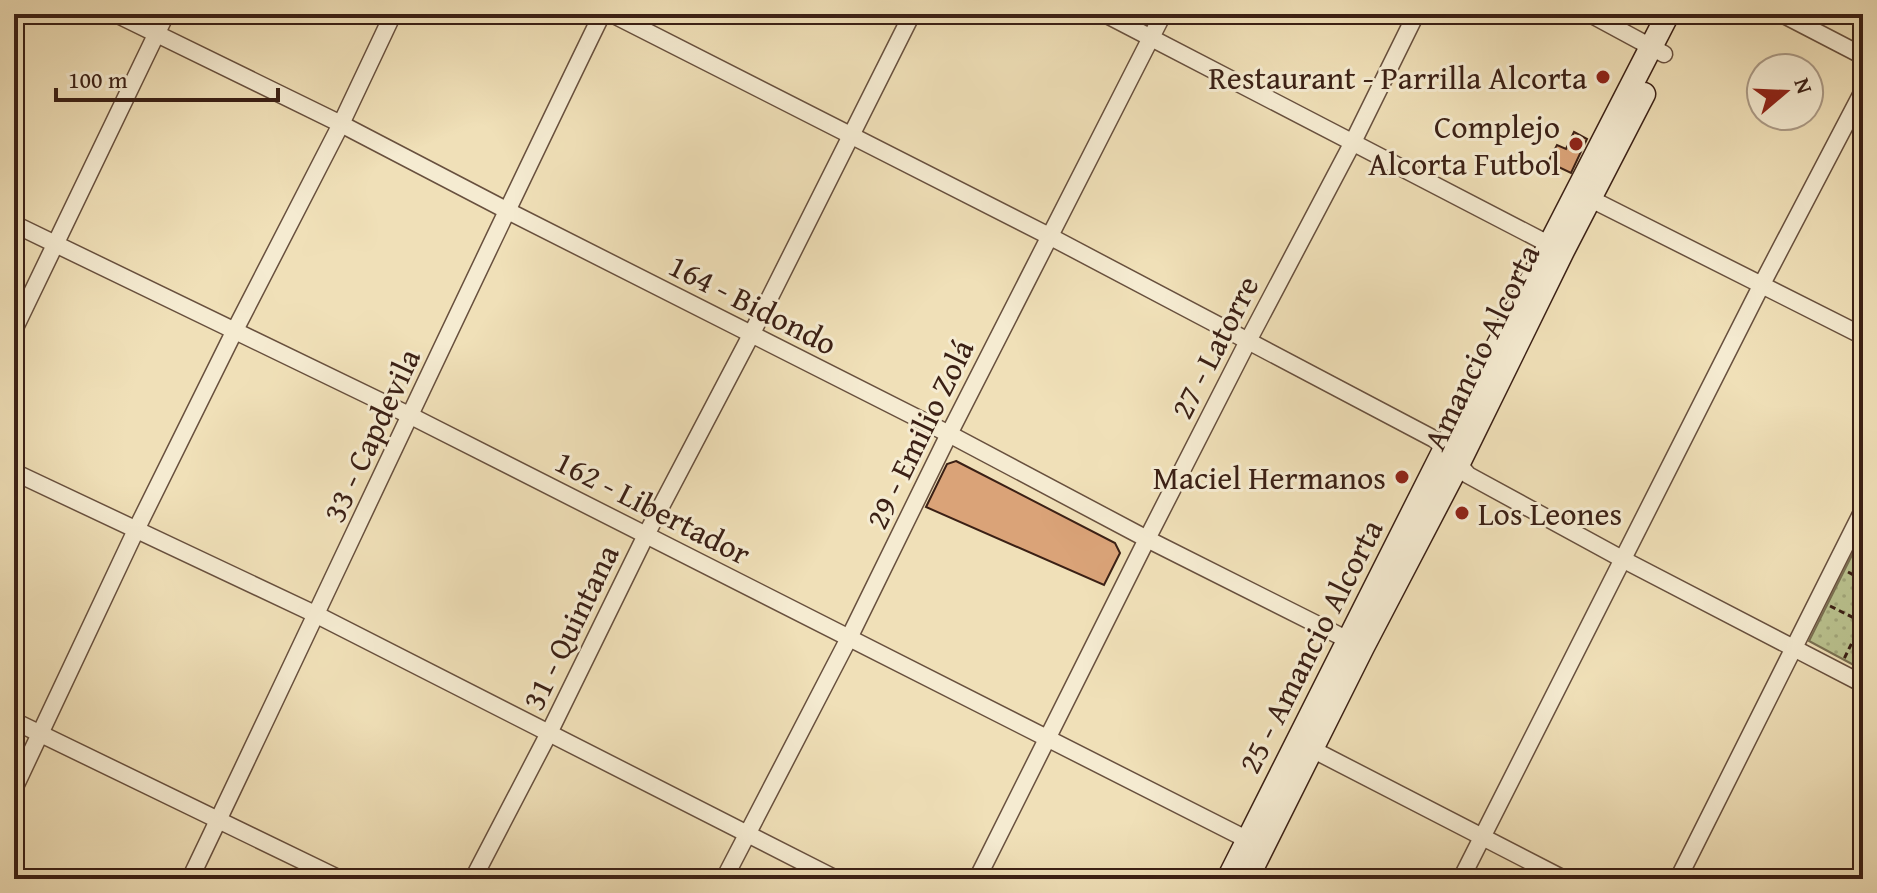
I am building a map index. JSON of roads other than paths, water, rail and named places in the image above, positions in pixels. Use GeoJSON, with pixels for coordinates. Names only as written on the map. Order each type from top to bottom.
{"type":"FeatureCollection","features":[{"type":"Feature","properties":{"kind":"main road"},"geometry":{"type":"LineString","coordinates":[[1658,50],[1668,14]]}},
{"type":"Feature","properties":{"kind":"main road"},"geometry":{"type":"LineString","coordinates":[[1556,248],[1658,50],[1683,14]]}},
{"type":"Feature","properties":{"kind":"main road","name":"Amancio Alcorta"},"geometry":{"type":"LineString","coordinates":[[1452,457],[1556,248]]}},
{"type":"Feature","properties":{"kind":"main road","name":"25 - Amancio Alcorta"},"geometry":{"type":"LineString","coordinates":[[1228,879],[1256,844],[1452,457]]}},
{"type":"Feature","properties":{"kind":"main road"},"geometry":{"type":"LineString","coordinates":[[1247,879],[1256,844]]}},
{"type":"Feature","properties":{"kind":"street","name":"164 - Bidondo"},"geometry":{"type":"LineString","coordinates":[[116,14],[341,124],[1356,644]]}},
{"type":"Feature","properties":{"kind":"street"},"geometry":{"type":"LineString","coordinates":[[14,330],[166,14]]}},
{"type":"Feature","properties":{"kind":"street"},"geometry":{"type":"LineString","coordinates":[[14,789],[136,530],[341,124],[393,14]]}},
{"type":"Feature","properties":{"kind":"street","name":"33 - Capdevila"},"geometry":{"type":"LineString","coordinates":[[190,879],[602,14]]}},
{"type":"Feature","properties":{"kind":"street"},"geometry":{"type":"LineString","coordinates":[[612,14],[1049,236],[1434,439],[1468,475],[1863,684]]}},
{"type":"Feature","properties":{"kind":"street","name":"31 - Quintana"},"geometry":{"type":"LineString","coordinates":[[473,879],[912,14]]}},
{"type":"Feature","properties":{"kind":"street"},"geometry":{"type":"LineString","coordinates":[[1105,14],[1556,248]]}},
{"type":"Feature","properties":{"kind":"street","name":"29 - Emilio Zolá"},"geometry":{"type":"LineString","coordinates":[[724,879],[1163,14]]}},
{"type":"Feature","properties":{"kind":"street","name":"27 - Latorre"},"geometry":{"type":"LineString","coordinates":[[977,879],[1416,14]]}},
{"type":"Feature","properties":{"kind":"street"},"geometry":{"type":"LineString","coordinates":[[1590,14],[1658,50]]}},
{"type":"Feature","properties":{"kind":"street"},"geometry":{"type":"LineString","coordinates":[[1782,14],[1863,56]]}},
{"type":"Feature","properties":{"kind":"street"},"geometry":{"type":"LineString","coordinates":[[1461,879],[1863,91]]}},
{"type":"Feature","properties":{"kind":"street"},"geometry":{"type":"LineString","coordinates":[[1583,196],[1863,336]]}},
{"type":"Feature","properties":{"kind":"street","name":"162 - Libertador"},"geometry":{"type":"LineString","coordinates":[[14,224],[411,416],[1256,844]]}},
{"type":"Feature","properties":{"kind":"street"},"geometry":{"type":"LineString","coordinates":[[14,472],[317,615],[836,879]]}},
{"type":"Feature","properties":{"kind":"street"},"geometry":{"type":"LineString","coordinates":[[1678,879],[1863,510]]}},
{"type":"Feature","properties":{"kind":"street"},"geometry":{"type":"LineString","coordinates":[[14,721],[340,879]]}},
{"type":"Feature","properties":{"kind":"street"},"geometry":{"type":"LineString","coordinates":[[1304,746],[1564,879]]}},
{"type":"Feature","properties":{"kind":"place","name":"Restaurant - Parrilla Alcorta"},"geometry":{"type":"Point","coordinates":[1603,77]}},
{"type":"Feature","properties":{"kind":"place","name":"Complejo Alcorta Futbol"},"geometry":{"type":"Point","coordinates":[1576,144]}},
{"type":"Feature","properties":{"kind":"place","name":"Maciel Hermanos"},"geometry":{"type":"Point","coordinates":[1402,477]}},
{"type":"Feature","properties":{"kind":"place","name":"Los Leones"},"geometry":{"type":"Point","coordinates":[1462,513]}}]}
